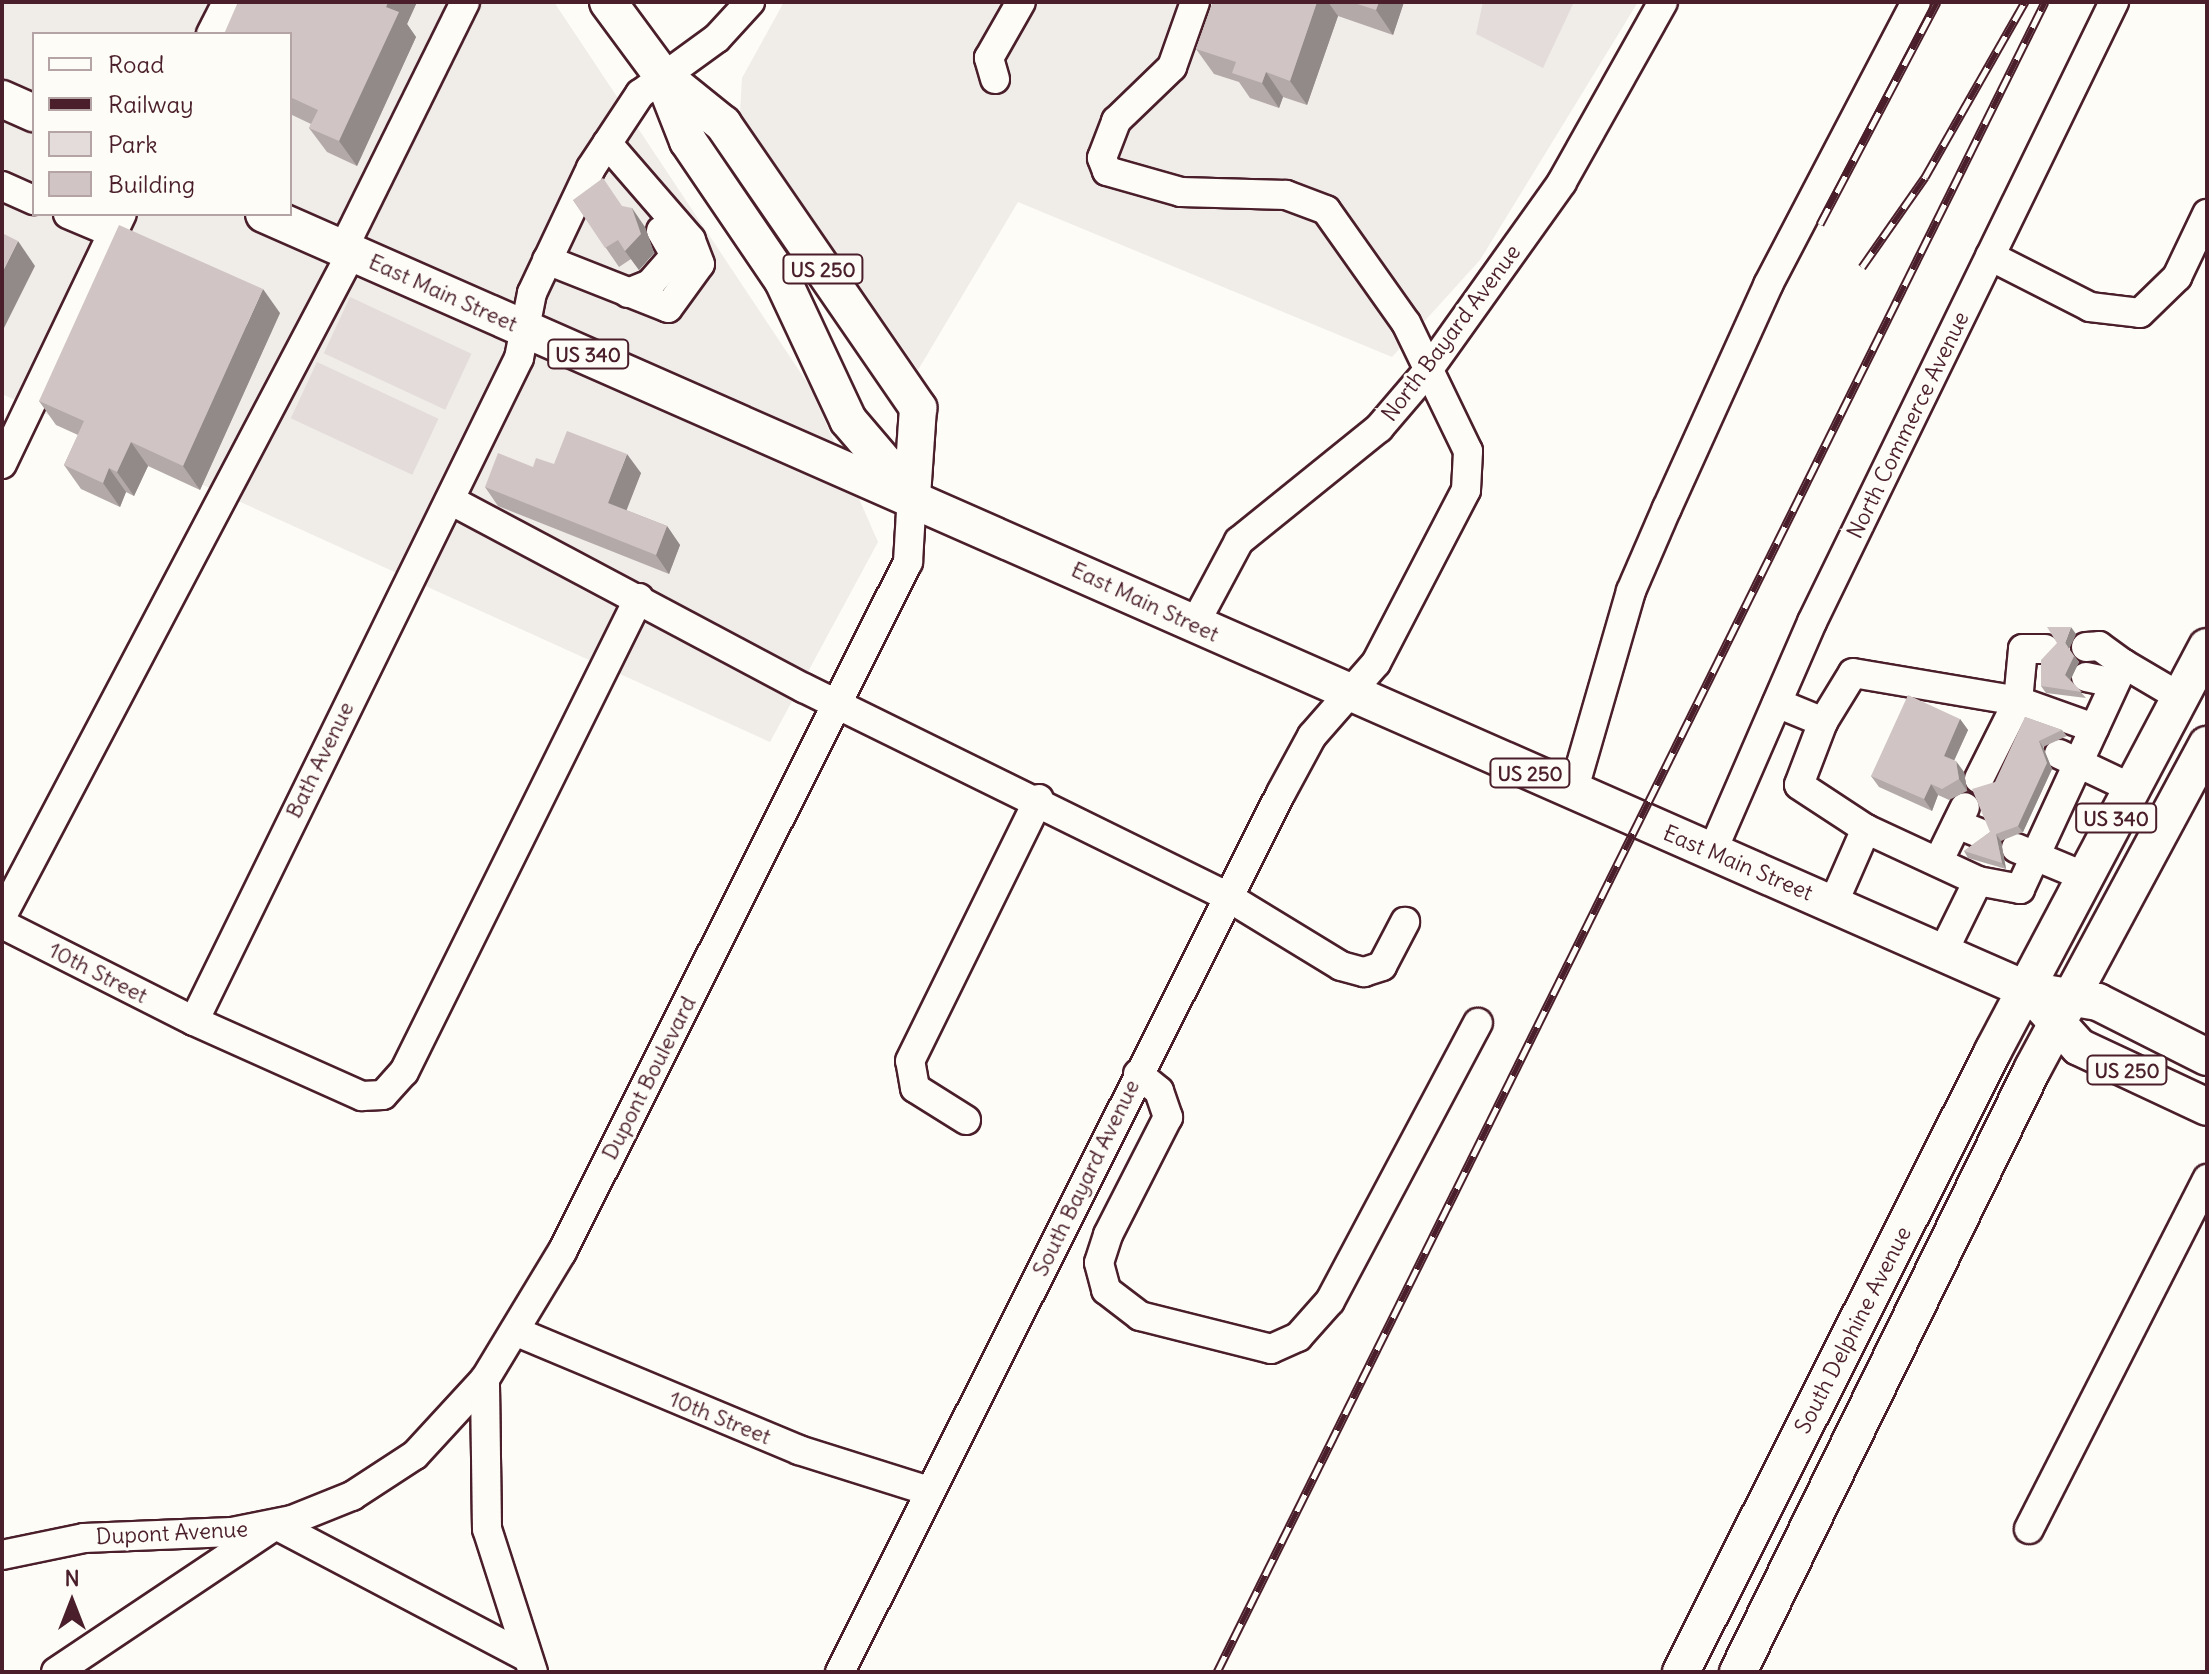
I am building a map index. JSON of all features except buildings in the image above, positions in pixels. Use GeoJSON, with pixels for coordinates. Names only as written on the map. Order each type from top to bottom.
{"type":"FeatureCollection","features":[{"type":"Feature","properties":{"kind":"main road","name":"US 250"},"geometry":{"type":"LineString","coordinates":[[608,2],[661,74],[688,141],[783,281],[848,420],[912,495]]}},
{"type":"Feature","properties":{"kind":"main road","name":"US 250"},"geometry":{"type":"LineString","coordinates":[[661,74],[723,124],[918,408],[912,495]]}},
{"type":"Feature","properties":{"kind":"main road"},"geometry":{"type":"LineString","coordinates":[[2,99],[32,112]]}},
{"type":"Feature","properties":{"kind":"main road","name":"East Main Street"},"geometry":{"type":"LineString","coordinates":[[269,216],[912,495],[1348,694],[2027,990],[2062,1010],[2079,1047],[2207,1107]]}},
{"type":"Feature","properties":{"kind":"main road","name":"US 340"},"geometry":{"type":"LineString","coordinates":[[2027,990],[2207,647]]}},
{"type":"Feature","properties":{"kind":"main road","name":"US 340"},"geometry":{"type":"LineString","coordinates":[[2062,1010],[2207,745]]}},
{"type":"Feature","properties":{"kind":"main road","name":"South Delphine Avenue"},"geometry":{"type":"LineString","coordinates":[[1681,1672],[2027,990]]}},
{"type":"Feature","properties":{"kind":"main road","name":"US 250"},"geometry":{"type":"LineString","coordinates":[[2062,1010],[2098,1002],[2207,1057]]}},
{"type":"Feature","properties":{"kind":"main road","name":"South Delphine Avenue"},"geometry":{"type":"LineString","coordinates":[[1738,1672],[2062,1010]]}},
{"type":"Feature","properties":{"kind":"street"},"geometry":{"type":"LineString","coordinates":[[212,32],[227,2]]}},
{"type":"Feature","properties":{"kind":"street"},"geometry":{"type":"LineString","coordinates":[[2,916],[348,250],[465,2]]}},
{"type":"Feature","properties":{"kind":"street","name":"Bath Avenue"},"geometry":{"type":"LineString","coordinates":[[194,1021],[519,358],[547,260],[607,143],[661,74],[717,38],[750,2]]}},
{"type":"Feature","properties":{"kind":"street"},"geometry":{"type":"LineString","coordinates":[[995,79],[989,58],[1021,2]]}},
{"type":"Feature","properties":{"kind":"street","name":"South Bayard Avenue"},"geometry":{"type":"LineString","coordinates":[[840,1672],[1138,1074],[1312,736],[1376,663],[1466,490],[1468,451],[1426,373],[1381,278],[1326,210],[1286,195],[1181,192],[1107,171],[1102,158],[1116,121],[1172,67],[1195,2]]}},
{"type":"Feature","properties":{"kind":"street","name":"North Bayard Avenue"},"geometry":{"type":"LineString","coordinates":[[1194,625],[1239,541],[1379,428],[1426,373],[1562,182],[1663,2]]}},
{"type":"Feature","properties":{"kind":"street"},"geometry":{"type":"LineString","coordinates":[[1573,792],[1631,591],[1667,508],[1768,285],[1916,2]]}},
{"type":"Feature","properties":{"kind":"street","name":"North Commerce Avenue"},"geometry":{"type":"LineString","coordinates":[[1712,852],[1777,703],[2114,2]]}},
{"type":"Feature","properties":{"kind":"street"},"geometry":{"type":"LineString","coordinates":[[547,260],[668,308],[700,264],[691,240],[607,143]]}},
{"type":"Feature","properties":{"kind":"street"},"geometry":{"type":"LineString","coordinates":[[628,293],[650,284],[675,255],[634,198],[634,174]]}},
{"type":"Feature","properties":{"kind":"street"},"geometry":{"type":"LineString","coordinates":[[2,186],[32,199]]}},
{"type":"Feature","properties":{"kind":"street"},"geometry":{"type":"LineString","coordinates":[[1990,256],[2090,307],[2140,313],[2177,277],[2207,214]]}},
{"type":"Feature","properties":{"kind":"street"},"geometry":{"type":"LineString","coordinates":[[2,464],[117,223],[79,216]]}},
{"type":"Feature","properties":{"kind":"street","name":"Dupont Boulevard"},"geometry":{"type":"LineString","coordinates":[[485,1379],[517,1332],[908,562],[912,495]]}},
{"type":"Feature","properties":{"kind":"street"},"geometry":{"type":"LineString","coordinates":[[450,500],[838,702],[1039,799],[1228,897],[1341,966],[1364,972],[1388,960],[1405,922]]}},
{"type":"Feature","properties":{"kind":"street","name":"10th Street"},"geometry":{"type":"LineString","coordinates":[[2,924],[194,1021],[362,1096],[393,1088],[639,598]]}},
{"type":"Feature","properties":{"kind":"street"},"geometry":{"type":"LineString","coordinates":[[2086,647],[2099,646],[2119,673]]}},
{"type":"Feature","properties":{"kind":"street"},"geometry":{"type":"LineString","coordinates":[[1993,768],[2013,734],[2029,686],[2023,649],[2045,649]]}},
{"type":"Feature","properties":{"kind":"street"},"geometry":{"type":"LineString","coordinates":[[2094,728],[2029,686],[1853,673],[1823,722],[1799,785],[1866,829],[1978,881],[2020,889],[2026,851],[2068,759],[2094,728],[2119,673]]}},
{"type":"Feature","properties":{"kind":"street"},"geometry":{"type":"LineString","coordinates":[[2086,677],[2119,673],[2180,697]]}},
{"type":"Feature","properties":{"kind":"street"},"geometry":{"type":"LineString","coordinates":[[1777,703],[1823,722]]}},
{"type":"Feature","properties":{"kind":"street"},"geometry":{"type":"LineString","coordinates":[[2068,759],[2131,788]]}},
{"type":"Feature","properties":{"kind":"street"},"geometry":{"type":"LineString","coordinates":[[966,1120],[915,1088],[910,1061],[1039,799]]}},
{"type":"Feature","properties":{"kind":"street"},"geometry":{"type":"LineString","coordinates":[[1938,862],[1967,822]]}},
{"type":"Feature","properties":{"kind":"street"},"geometry":{"type":"LineString","coordinates":[[1833,904],[1866,829]]}},
{"type":"Feature","properties":{"kind":"street"},"geometry":{"type":"LineString","coordinates":[[2026,851],[2088,878]]}},
{"type":"Feature","properties":{"kind":"street"},"geometry":{"type":"LineString","coordinates":[[1943,952],[1978,881]]}},
{"type":"Feature","properties":{"kind":"street"},"geometry":{"type":"LineString","coordinates":[[1138,1074],[1159,1091],[1168,1117],[1108,1235],[1099,1263],[1106,1290],[1140,1316],[1271,1349],[1298,1337],[1330,1301],[1478,1023]]}},
{"type":"Feature","properties":{"kind":"street"},"geometry":{"type":"LineString","coordinates":[[2029,1529],[2207,1179]]}},
{"type":"Feature","properties":{"kind":"street","name":"10th Street"},"geometry":{"type":"LineString","coordinates":[[517,1332],[799,1450],[929,1491]]}},
{"type":"Feature","properties":{"kind":"street"},"geometry":{"type":"LineString","coordinates":[[485,1379],[487,1529],[529,1665]]}},
{"type":"Feature","properties":{"kind":"street","name":"Dupont Avenue"},"geometry":{"type":"LineString","coordinates":[[2,1555],[84,1538],[276,1525],[389,1473],[446,1427],[485,1379]]}},
{"type":"Feature","properties":{"kind":"street"},"geometry":{"type":"LineString","coordinates":[[56,1672],[276,1525],[529,1665]]}},
{"type":"Feature","properties":{"kind":"shaded area"},"geometry":{"type":"Polygon","coordinates":[[[2,2],[554,2],[810,387],[878,542],[770,742],[2,394],[2,2]]]}},
{"type":"Feature","properties":{"kind":"shaded area"},"geometry":{"type":"Polygon","coordinates":[[[784,2],[1638,2],[1480,260],[1392,357],[1018,202],[918,370],[740,113],[742,78],[784,2]]]}},
{"type":"Feature","properties":{"kind":"green space"},"geometry":{"type":"Polygon","coordinates":[[[1483,2],[1574,2],[1543,68],[1476,34],[1483,2]]]}},
{"type":"Feature","properties":{"kind":"green space"},"geometry":{"type":"Polygon","coordinates":[[[350,297],[471,354],[445,410],[324,353],[350,297]]]}},
{"type":"Feature","properties":{"kind":"green space"},"geometry":{"type":"Polygon","coordinates":[[[317,362],[438,419],[412,475],[291,418],[317,362]]]}},
{"type":"Feature","properties":{"kind":"railway"},"geometry":{"type":"LineString","coordinates":[[1820,224],[1937,2]]}},
{"type":"Feature","properties":{"kind":"railway"},"geometry":{"type":"LineString","coordinates":[[1862,267],[1925,177],[2025,2]]}},
{"type":"Feature","properties":{"kind":"railway"},"geometry":{"type":"LineString","coordinates":[[1217,1672],[2045,2]]}}]}
